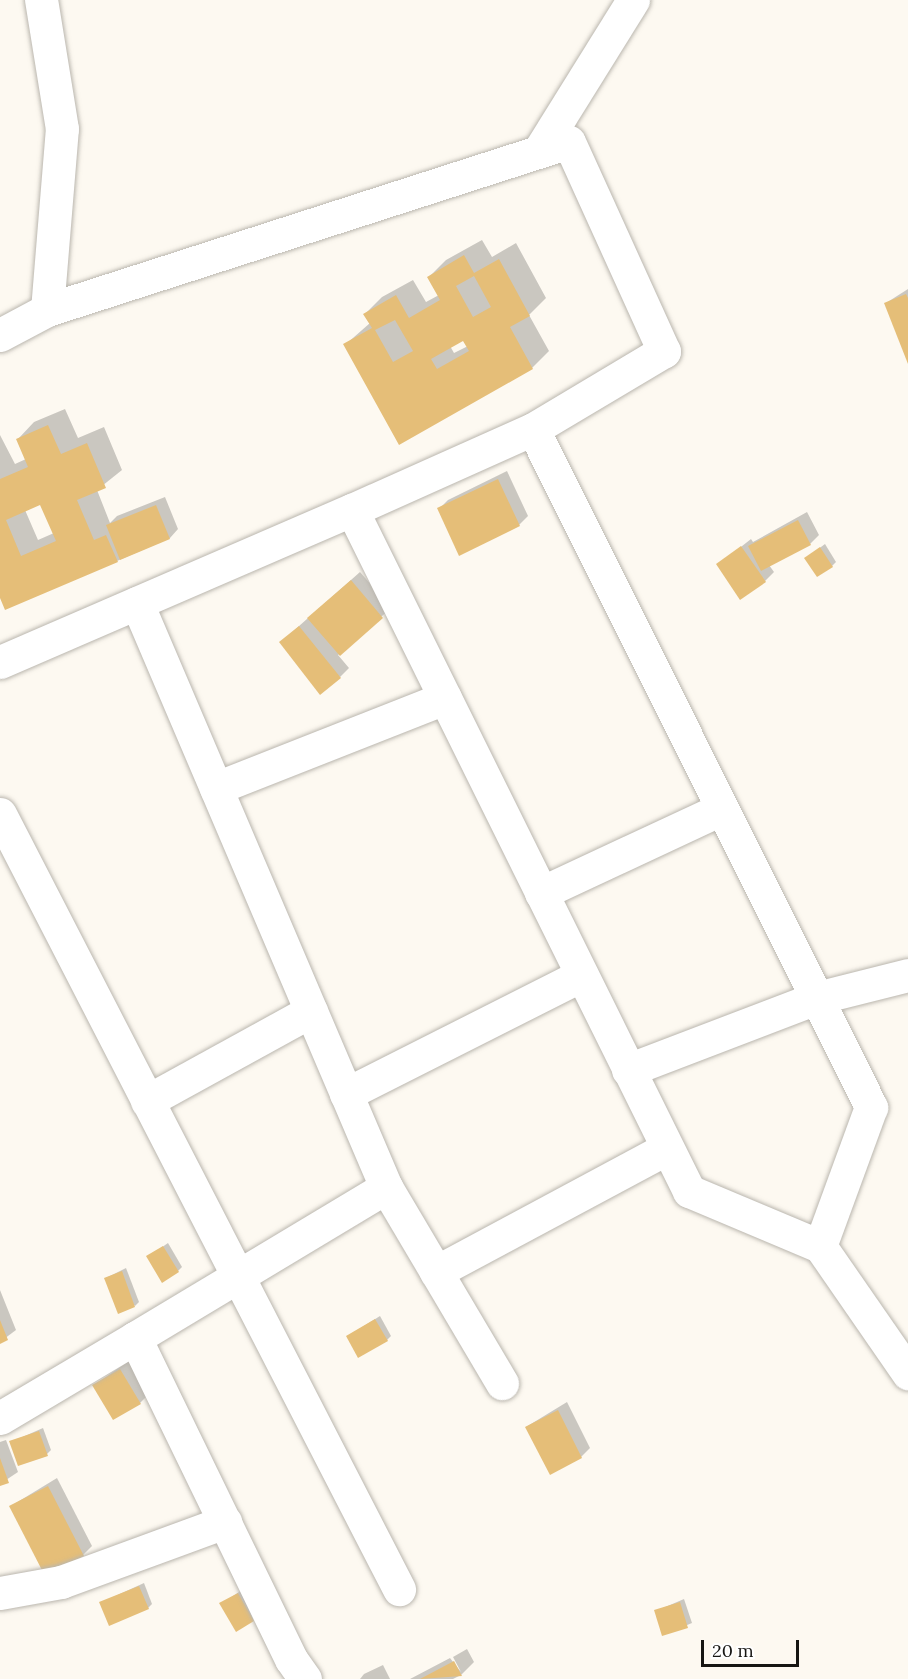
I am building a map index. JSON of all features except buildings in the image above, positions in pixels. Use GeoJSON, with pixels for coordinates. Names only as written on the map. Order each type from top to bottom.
{"type":"FeatureCollection","features":[{"type":"Feature","properties":{"kind":"street"},"geometry":{"type":"LineString","coordinates":[[41,0],[62,129],[47,310]]}},
{"type":"Feature","properties":{"kind":"street"},"geometry":{"type":"LineString","coordinates":[[539,151],[633,0]]}},
{"type":"Feature","properties":{"kind":"street"},"geometry":{"type":"LineString","coordinates":[[0,335],[47,310],[569,142],[664,351],[533,429],[0,662]]}},
{"type":"Feature","properties":{"kind":"street"},"geometry":{"type":"LineString","coordinates":[[533,429],[871,1107],[820,1246]]}},
{"type":"Feature","properties":{"kind":"street"},"geometry":{"type":"LineString","coordinates":[[352,510],[689,1191],[820,1246],[908,1373]]}},
{"type":"Feature","properties":{"kind":"street"},"geometry":{"type":"LineString","coordinates":[[136,603],[387,1187],[502,1383]]}},
{"type":"Feature","properties":{"kind":"street"},"geometry":{"type":"LineString","coordinates":[[216,788],[445,698]]}},
{"type":"Feature","properties":{"kind":"street"},"geometry":{"type":"LineString","coordinates":[[542,893],[721,808]]}},
{"type":"Feature","properties":{"kind":"street"},"geometry":{"type":"LineString","coordinates":[[0,814],[399,1589]]}},
{"type":"Feature","properties":{"kind":"street"},"geometry":{"type":"LineString","coordinates":[[346,1094],[582,975]]}},
{"type":"Feature","properties":{"kind":"street"},"geometry":{"type":"LineString","coordinates":[[628,1070],[818,998],[908,975]]}},
{"type":"Feature","properties":{"kind":"street"},"geometry":{"type":"LineString","coordinates":[[147,1101],[311,1011]]}},
{"type":"Feature","properties":{"kind":"street"},"geometry":{"type":"LineString","coordinates":[[436,1272],[667,1148]]}},
{"type":"Feature","properties":{"kind":"street"},"geometry":{"type":"LineString","coordinates":[[0,1418],[387,1187]]}},
{"type":"Feature","properties":{"kind":"street"},"geometry":{"type":"LineString","coordinates":[[135,1338],[305,1679]]}},
{"type":"Feature","properties":{"kind":"street"},"geometry":{"type":"LineString","coordinates":[[0,1593],[61,1582],[225,1522]]}}]}
